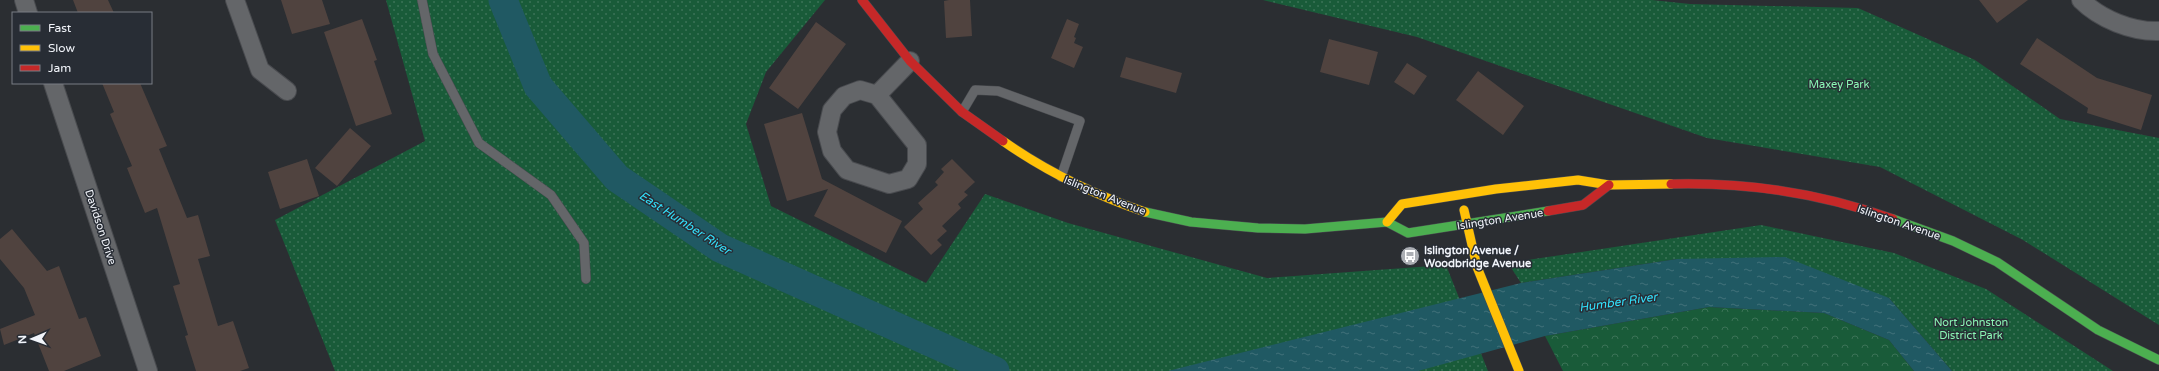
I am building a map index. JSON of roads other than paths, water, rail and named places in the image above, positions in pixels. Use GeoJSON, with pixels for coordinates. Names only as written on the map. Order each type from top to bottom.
{"type":"FeatureCollection","features":[{"type":"Feature","properties":{"kind":"main road","name":"Islington Avenue"},"geometry":{"type":"LineString","coordinates":[[862,0],[910,61],[962,112],[1030,160],[1062,178],[1111,200],[1145,212],[1191,222],[1258,228],[1305,229],[1387,222],[1408,233],[1583,206],[1609,185]]}},
{"type":"Feature","properties":{"kind":"main road","name":"Islington Avenue"},"geometry":{"type":"LineString","coordinates":[[1387,222],[1402,204],[1578,180],[1609,185],[1716,183],[1804,193],[1876,212],[1953,241],[1997,262],[2098,330],[2159,360]]}},
{"type":"Feature","properties":{"kind":"main road"},"geometry":{"type":"LineString","coordinates":[[1461,195],[1477,267],[1519,371]]}},
{"type":"Feature","properties":{"kind":"street"},"geometry":{"type":"LineString","coordinates":[[24,0],[28,12]]}},
{"type":"Feature","properties":{"kind":"street"},"geometry":{"type":"LineString","coordinates":[[235,0],[260,70],[287,92]]}},
{"type":"Feature","properties":{"kind":"street"},"geometry":{"type":"LineString","coordinates":[[2081,0],[2097,13],[2124,25],[2138,29],[2159,31]]}},
{"type":"Feature","properties":{"kind":"street"},"geometry":{"type":"LineString","coordinates":[[877,95],[910,61]]}},
{"type":"Feature","properties":{"kind":"street","name":"Davidson Drive"},"geometry":{"type":"LineString","coordinates":[[53,84],[148,371]]}},
{"type":"Feature","properties":{"kind":"street"},"geometry":{"type":"LineString","coordinates":[[860,90],[877,95],[917,145],[917,164],[908,179],[888,184],[847,170],[832,151],[827,132],[832,110],[844,96],[860,90]]}},
{"type":"Feature","properties":{"kind":"lane"},"geometry":{"type":"LineString","coordinates":[[422,0],[433,54],[479,143],[551,195],[584,243],[586,279]]}},
{"type":"Feature","properties":{"kind":"lane"},"geometry":{"type":"LineString","coordinates":[[962,112],[975,90],[998,90],[1080,121],[1062,178]]}},
{"type":"Feature","properties":{"kind":"water","name":"Humber River"},"geometry":{"type":"Polygon","coordinates":[[[1785,257],[1889,298],[1952,371],[1914,371],[1889,340],[1824,313],[1709,307],[1545,336],[1418,371],[1168,371],[1521,283],[1677,259],[1785,257]]]}},
{"type":"Feature","properties":{"kind":"waterway","name":"East Humber River"},"geometry":{"type":"LineString","coordinates":[[503,0],[538,86],[617,178],[720,248],[995,371]]}},
{"type":"Feature","properties":{"kind":"place","name":"Islington Avenue / Woodbridge Avenue"},"geometry":{"type":"Point","coordinates":[1410,256]}},
{"type":"Feature","properties":{"kind":"park label","name":"Maxey Park"},"geometry":{"type":"Point","coordinates":[1839,84]}},
{"type":"Feature","properties":{"kind":"park label","name":"Nort Johnston District Park"},"geometry":{"type":"Point","coordinates":[1971,328]}}]}
